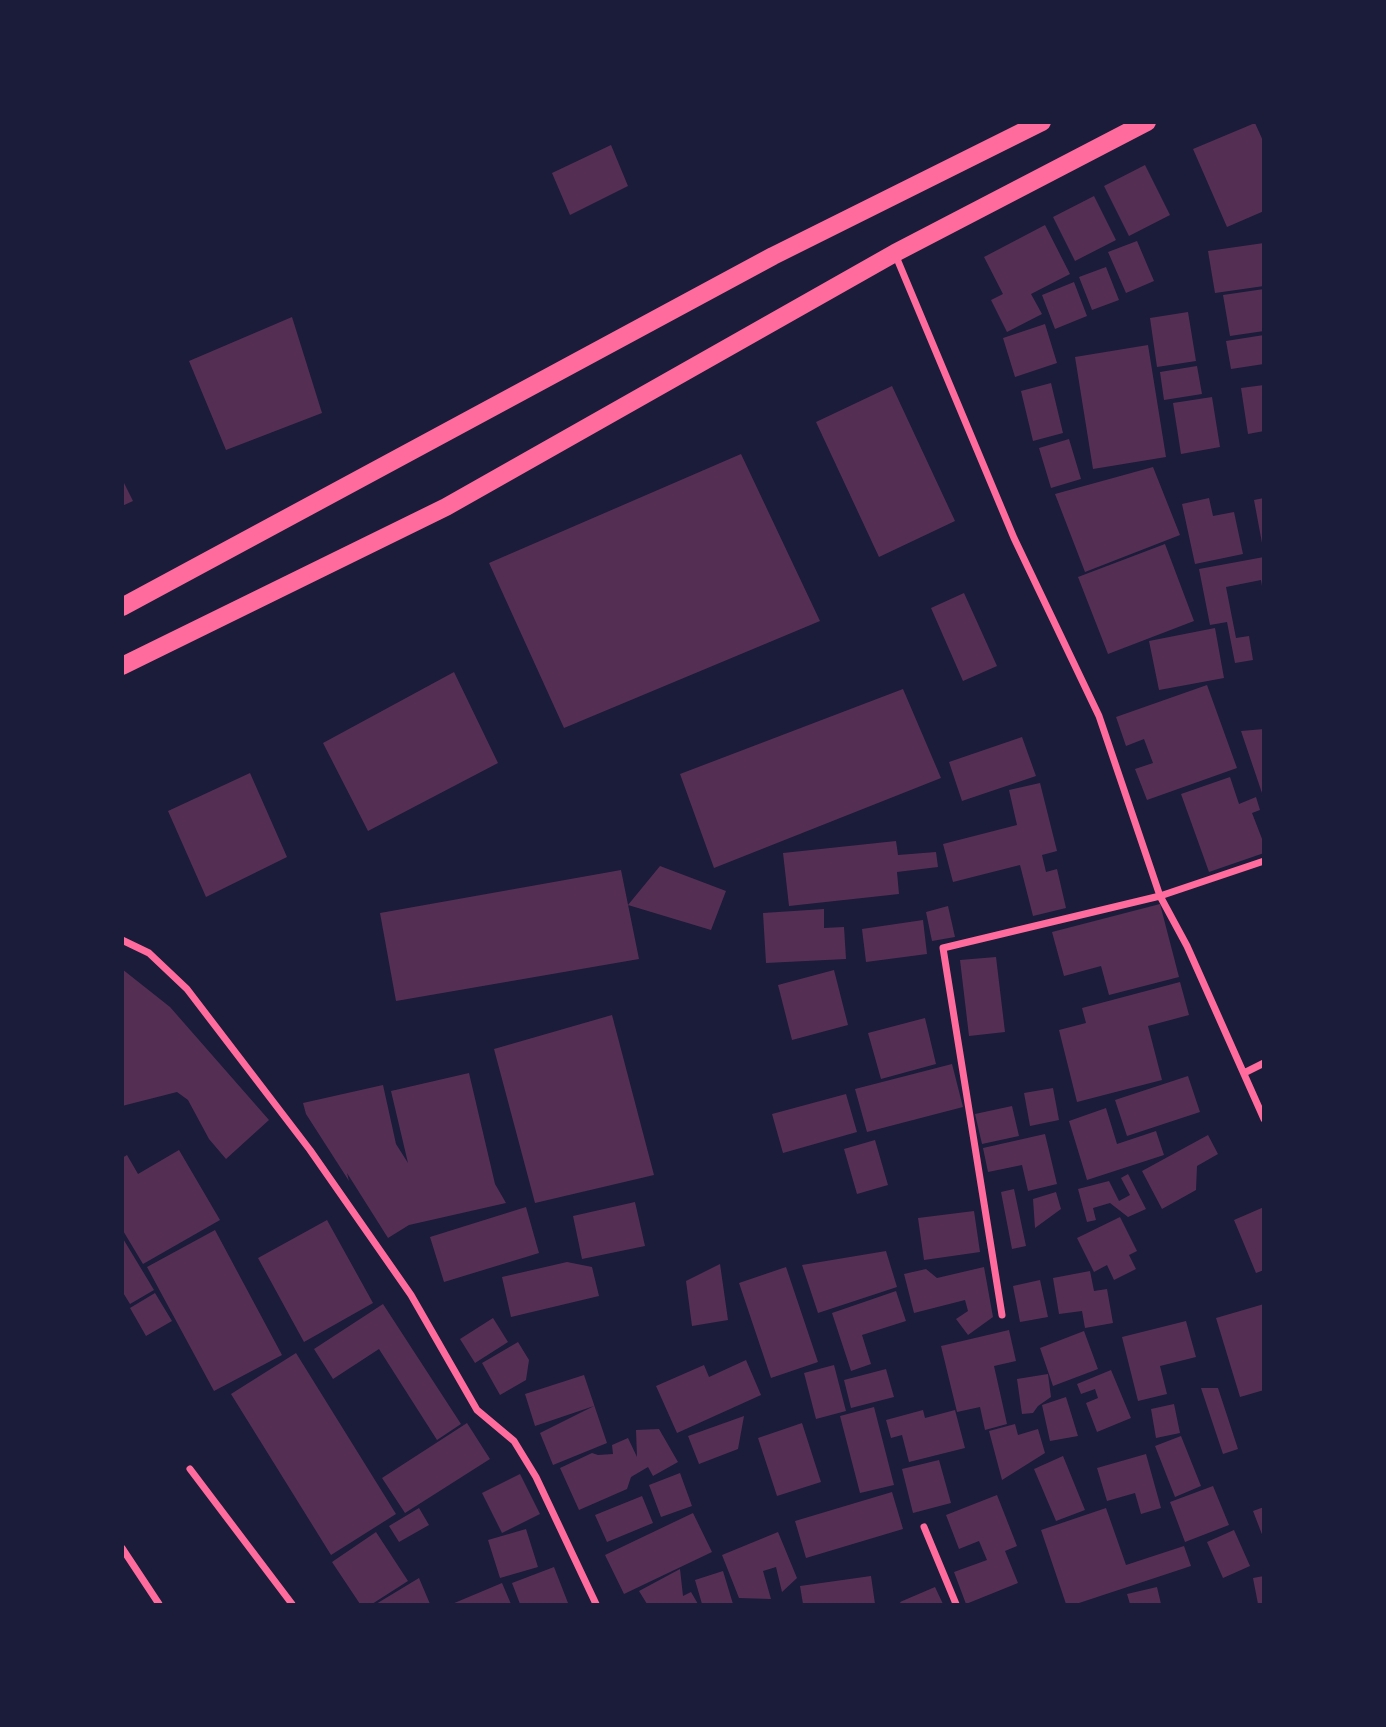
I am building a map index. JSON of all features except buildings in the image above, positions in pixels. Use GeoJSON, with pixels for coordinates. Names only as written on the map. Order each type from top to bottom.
{"type":"FeatureCollection","features":[{"type":"Feature","properties":{"kind":"main road"},"geometry":{"type":"LineString","coordinates":[[122,607],[773,256],[1042,122]]}},
{"type":"Feature","properties":{"kind":"main road"},"geometry":{"type":"LineString","coordinates":[[122,666],[446,506],[895,253],[1147,122]]}},
{"type":"Feature","properties":{"kind":"street"},"geometry":{"type":"LineString","coordinates":[[895,253],[1014,538],[1099,716],[1160,896],[1187,946],[1264,1119]]}},
{"type":"Feature","properties":{"kind":"street"},"geometry":{"type":"LineString","coordinates":[[1002,1315],[943,948],[1160,896],[1264,861]]}},
{"type":"Feature","properties":{"kind":"street"},"geometry":{"type":"LineString","coordinates":[[122,940],[149,953],[187,989],[310,1150],[411,1295],[477,1410],[514,1441],[536,1477],[596,1605]]}},
{"type":"Feature","properties":{"kind":"street"},"geometry":{"type":"LineString","coordinates":[[1244,1073],[1264,1063]]}},
{"type":"Feature","properties":{"kind":"street"},"geometry":{"type":"LineString","coordinates":[[190,1469],[292,1605]]}},
{"type":"Feature","properties":{"kind":"street"},"geometry":{"type":"LineString","coordinates":[[924,1527],[956,1605]]}},
{"type":"Feature","properties":{"kind":"street"},"geometry":{"type":"LineString","coordinates":[[122,1548],[159,1605]]}}]}
